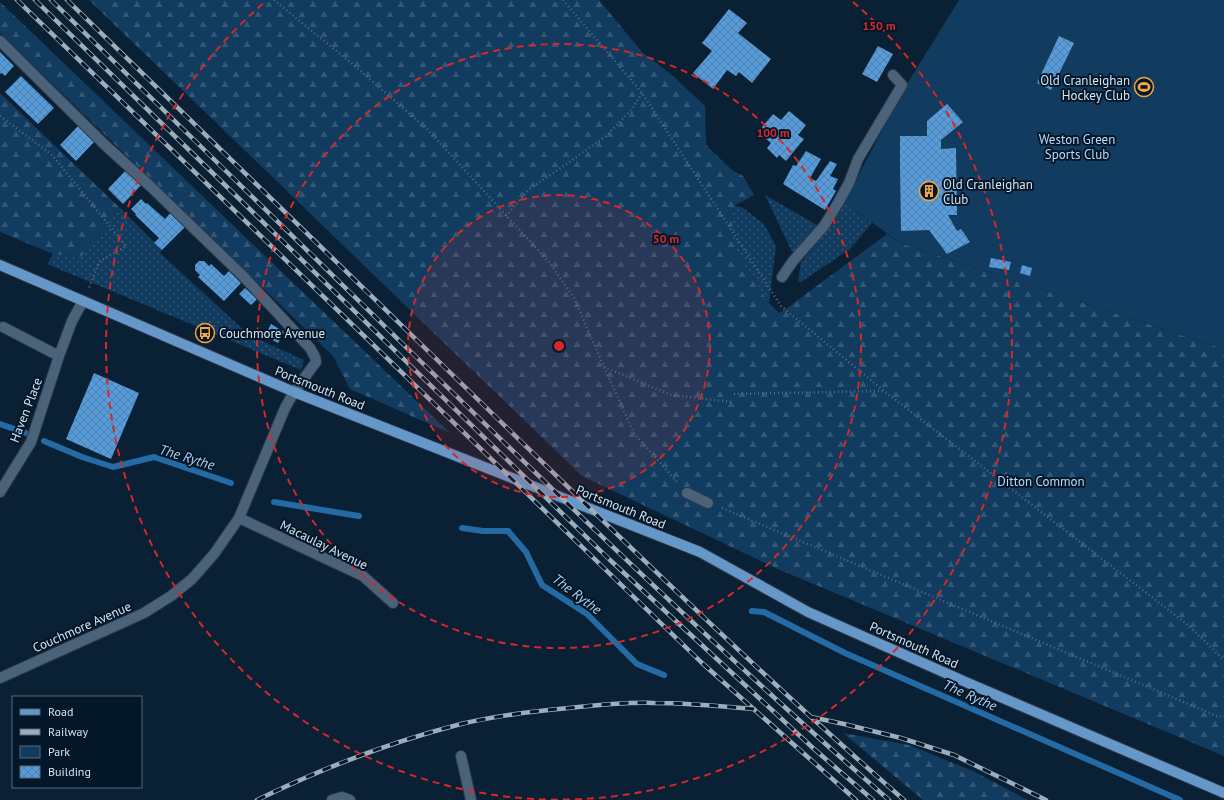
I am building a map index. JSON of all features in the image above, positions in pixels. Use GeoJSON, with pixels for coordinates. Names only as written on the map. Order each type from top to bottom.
{"type":"FeatureCollection","features":[{"type":"Feature","properties":{"kind":"main road","name":"Portsmouth Road"},"geometry":{"type":"LineString","coordinates":[[0,265],[294,392],[700,552],[808,612],[976,686],[1224,792]]}},
{"type":"Feature","properties":{"kind":"street","name":"Couchmore Avenue"},"geometry":{"type":"LineString","coordinates":[[0,41],[105,145],[150,186],[243,276],[310,348],[316,362],[294,392],[285,408],[239,518],[214,554],[192,579],[171,596],[144,613],[0,678]]}},
{"type":"Feature","properties":{"kind":"street"},"geometry":{"type":"LineString","coordinates":[[782,277],[793,261],[824,226],[849,183],[858,159],[902,85],[893,75]]}},
{"type":"Feature","properties":{"kind":"street","name":"Haven Place"},"geometry":{"type":"LineString","coordinates":[[0,492],[31,442],[72,321],[83,301]]}},
{"type":"Feature","properties":{"kind":"street"},"geometry":{"type":"LineString","coordinates":[[3,327],[60,356]]}},
{"type":"Feature","properties":{"kind":"street"},"geometry":{"type":"LineString","coordinates":[[687,493],[708,502]]}},
{"type":"Feature","properties":{"kind":"street","name":"Macaulay Avenue"},"geometry":{"type":"LineString","coordinates":[[239,518],[363,576],[393,603]]}},
{"type":"Feature","properties":{"kind":"street"},"geometry":{"type":"LineString","coordinates":[[461,756],[471,800]]}},
{"type":"Feature","properties":{"kind":"street"},"geometry":{"type":"LineString","coordinates":[[332,800],[342,797],[350,800]]}},
{"type":"Feature","properties":{"kind":"path"},"geometry":{"type":"LineString","coordinates":[[274,0],[356,67],[428,130],[549,262],[574,298],[634,433],[687,493]]}},
{"type":"Feature","properties":{"kind":"path"},"geometry":{"type":"LineString","coordinates":[[563,0],[642,93],[781,306],[884,391],[1188,625],[1224,660]]}},
{"type":"Feature","properties":{"kind":"path"},"geometry":{"type":"LineString","coordinates":[[506,216],[528,190],[568,164],[606,136],[632,109],[642,93]]}},
{"type":"Feature","properties":{"kind":"path"},"geometry":{"type":"LineString","coordinates":[[0,116],[52,155],[126,246],[99,262],[83,301]]}},
{"type":"Feature","properties":{"kind":"path"},"geometry":{"type":"LineString","coordinates":[[604,367],[671,395],[732,402]]}},
{"type":"Feature","properties":{"kind":"path"},"geometry":{"type":"LineString","coordinates":[[734,394],[884,391]]}},
{"type":"Feature","properties":{"kind":"path"},"geometry":{"type":"LineString","coordinates":[[708,502],[1216,716],[1224,717]]}},
{"type":"Feature","properties":{"kind":"green space","name":"Ditton Common"},"geometry":{"type":"Polygon","coordinates":[[[89,0],[599,0],[642,52],[673,76],[705,106],[706,145],[732,170],[743,176],[754,195],[734,206],[731,238],[740,259],[769,303],[779,313],[887,234],[900,243],[1224,349],[1224,756],[780,570],[582,476],[89,0]]]}},
{"type":"Feature","properties":{"kind":"green space","name":"Weston Green Sports Club"},"geometry":{"type":"Polygon","coordinates":[[[959,0],[1224,0],[1224,349],[900,243],[844,202],[907,84],[959,0]]]}},
{"type":"Feature","properties":{"kind":"green space"},"geometry":{"type":"Polygon","coordinates":[[[0,2],[450,433],[350,389],[333,356],[0,33],[0,2]]]}},
{"type":"Feature","properties":{"kind":"green space"},"geometry":{"type":"Polygon","coordinates":[[[0,93],[120,208],[81,257],[53,254],[0,232],[0,93]]]}},
{"type":"Feature","properties":{"kind":"green space"},"geometry":{"type":"Polygon","coordinates":[[[765,195],[817,225],[807,240],[796,250],[792,252],[765,195]]]}},
{"type":"Feature","properties":{"kind":"green space"},"geometry":{"type":"Polygon","coordinates":[[[844,202],[872,223],[850,249],[801,282],[798,282],[801,262],[827,231],[844,202]]]}},
{"type":"Feature","properties":{"kind":"green space"},"geometry":{"type":"Polygon","coordinates":[[[734,206],[742,207],[764,224],[776,246],[769,303],[740,259],[730,237],[734,206]]]}},
{"type":"Feature","properties":{"kind":"green space"},"geometry":{"type":"Polygon","coordinates":[[[120,208],[162,250],[160,253],[249,335],[304,360],[301,370],[47,264],[53,254],[81,257],[120,208]]]}},
{"type":"Feature","properties":{"kind":"green space"},"geometry":{"type":"Polygon","coordinates":[[[843,733],[909,745],[973,771],[1028,800],[923,800],[843,733]]]}},
{"type":"Feature","properties":{"kind":"building"},"geometry":{"type":"Polygon","coordinates":[[[729,9],[747,23],[738,33],[771,59],[752,83],[739,72],[736,76],[727,70],[713,89],[693,73],[712,51],[702,43],[729,9]]]}},
{"type":"Feature","properties":{"kind":"building"},"geometry":{"type":"Polygon","coordinates":[[[1059,36],[1074,43],[1051,90],[1037,83],[1059,36]]]}},
{"type":"Feature","properties":{"kind":"building"},"geometry":{"type":"Polygon","coordinates":[[[878,46],[893,54],[877,82],[862,74],[878,46]]]}},
{"type":"Feature","properties":{"kind":"building"},"geometry":{"type":"Polygon","coordinates":[[[0,52],[14,66],[5,76],[2,73],[0,74],[0,52]]]}},
{"type":"Feature","properties":{"kind":"building"},"geometry":{"type":"Polygon","coordinates":[[[21,76],[54,108],[38,124],[5,92],[21,76]]]}},
{"type":"Feature","properties":{"kind":"building","name":"Old Cranleighan Club"},"geometry":{"type":"Polygon","coordinates":[[[947,104],[963,122],[941,140],[941,149],[956,148],[957,215],[948,215],[957,231],[961,229],[970,242],[947,254],[929,230],[901,231],[900,136],[927,136],[927,121],[947,104]]]}},
{"type":"Feature","properties":{"kind":"building"},"geometry":{"type":"Polygon","coordinates":[[[789,111],[806,125],[798,135],[804,139],[786,161],[779,155],[777,158],[767,148],[771,143],[758,132],[773,114],[781,120],[789,111]]]}},
{"type":"Feature","properties":{"kind":"building"},"geometry":{"type":"Polygon","coordinates":[[[79,125],[95,141],[76,161],[60,145],[79,125]]]}},
{"type":"Feature","properties":{"kind":"building"},"geometry":{"type":"Polygon","coordinates":[[[806,151],[821,159],[810,178],[816,181],[830,161],[837,164],[830,176],[838,179],[833,189],[836,191],[825,210],[783,184],[793,165],[796,166],[806,151]]]}},
{"type":"Feature","properties":{"kind":"building"},"geometry":{"type":"Polygon","coordinates":[[[126,170],[142,184],[123,204],[108,189],[126,170]]]}},
{"type":"Feature","properties":{"kind":"building"},"geometry":{"type":"Polygon","coordinates":[[[141,199],[165,219],[171,212],[186,226],[162,250],[154,243],[159,238],[135,215],[136,214],[131,209],[141,199]]]}},
{"type":"Feature","properties":{"kind":"building"},"geometry":{"type":"Polygon","coordinates":[[[991,258],[1011,262],[1009,270],[989,267],[991,258]]]}},
{"type":"Feature","properties":{"kind":"building"},"geometry":{"type":"Polygon","coordinates":[[[199,261],[204,261],[209,266],[211,264],[224,276],[229,271],[241,283],[224,301],[198,277],[200,275],[195,270],[195,265],[199,261]]]}},
{"type":"Feature","properties":{"kind":"building"},"geometry":{"type":"Polygon","coordinates":[[[1022,265],[1032,268],[1030,276],[1020,273],[1022,265]]]}},
{"type":"Feature","properties":{"kind":"building"},"geometry":{"type":"Polygon","coordinates":[[[245,288],[257,299],[251,305],[239,294],[245,288]]]}},
{"type":"Feature","properties":{"kind":"building"},"geometry":{"type":"Polygon","coordinates":[[[271,324],[284,332],[278,343],[265,336],[271,324]]]}},
{"type":"Feature","properties":{"kind":"building"},"geometry":{"type":"Polygon","coordinates":[[[94,373],[139,393],[111,459],[66,439],[94,373]]]}},
{"type":"Feature","properties":{"kind":"waterway","name":"The Rythe"},"geometry":{"type":"LineString","coordinates":[[0,424],[26,433]]}},
{"type":"Feature","properties":{"kind":"waterway","name":"The Rythe"},"geometry":{"type":"LineString","coordinates":[[44,441],[82,457],[113,467],[154,457],[231,483]]}},
{"type":"Feature","properties":{"kind":"waterway","name":"The Rythe"},"geometry":{"type":"LineString","coordinates":[[274,502],[359,516]]}},
{"type":"Feature","properties":{"kind":"waterway","name":"The Rythe"},"geometry":{"type":"LineString","coordinates":[[462,528],[483,531],[508,531],[526,552],[542,585],[587,614],[637,664],[664,675]]}},
{"type":"Feature","properties":{"kind":"waterway","name":"The Rythe"},"geometry":{"type":"LineString","coordinates":[[752,611],[764,612],[845,653],[1180,800]]}},
{"type":"Feature","properties":{"kind":"railway"},"geometry":{"type":"LineString","coordinates":[[17,0],[702,663],[856,800]]}},
{"type":"Feature","properties":{"kind":"railway"},"geometry":{"type":"LineString","coordinates":[[35,0],[610,560],[813,748],[873,800]]}},
{"type":"Feature","properties":{"kind":"railway"},"geometry":{"type":"LineString","coordinates":[[51,0],[586,522],[706,635],[827,746],[889,800]]}},
{"type":"Feature","properties":{"kind":"railway"},"geometry":{"type":"LineString","coordinates":[[67,0],[650,566],[801,708],[904,800]]}},
{"type":"Feature","properties":{"kind":"railway"},"geometry":{"type":"LineString","coordinates":[[257,800],[307,777],[408,739],[461,724],[515,714],[633,703],[691,704],[754,709]]}},
{"type":"Feature","properties":{"kind":"railway"},"geometry":{"type":"LineString","coordinates":[[811,717],[901,738],[954,755],[1046,800]]}},
{"type":"Feature","properties":{"kind":"place","name":"Old Cranleighan Hockey Club"},"geometry":{"type":"Point","coordinates":[1144,87]}},
{"type":"Feature","properties":{"kind":"place","name":"Old Cranleighan Club"},"geometry":{"type":"Point","coordinates":[929,191]}},
{"type":"Feature","properties":{"kind":"place","name":"Couchmore Avenue"},"geometry":{"type":"Point","coordinates":[205,333]}}]}
